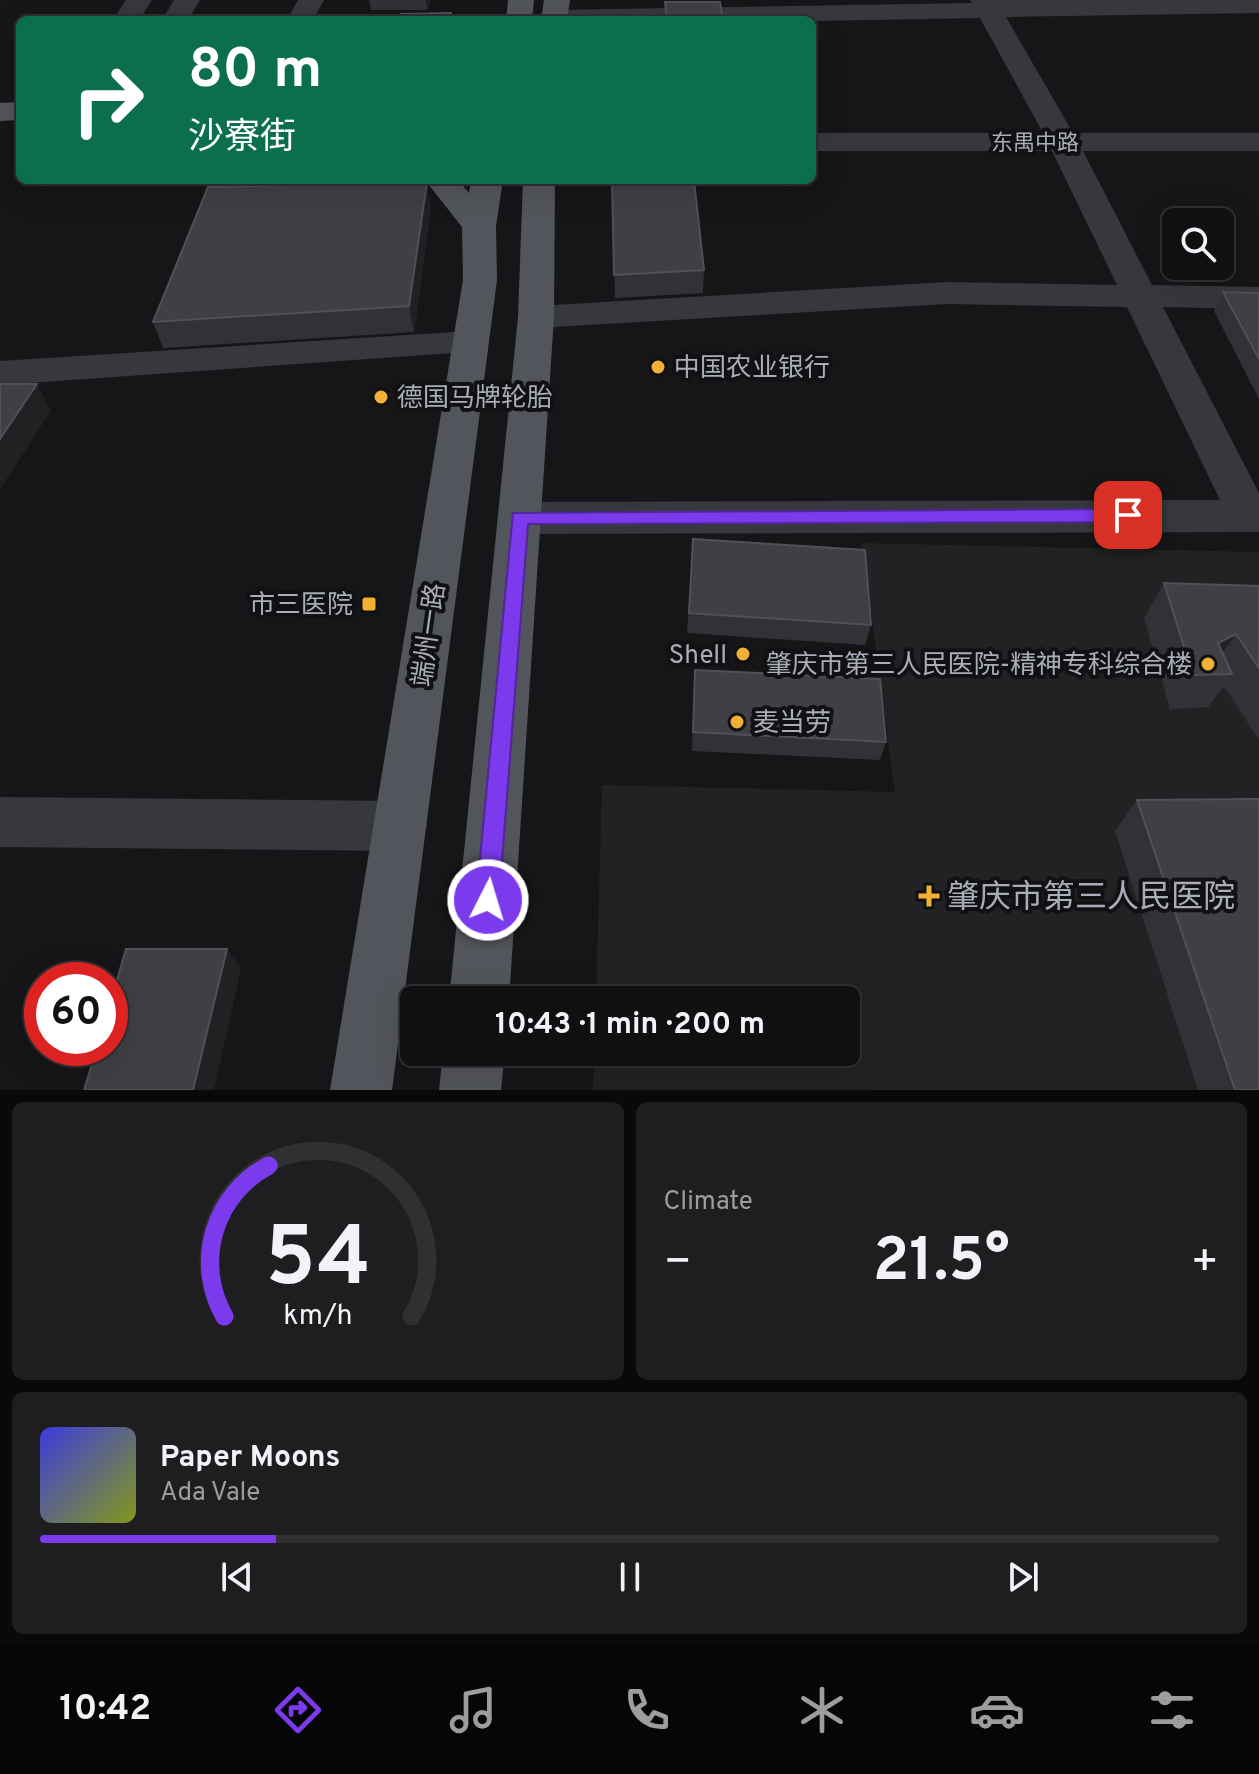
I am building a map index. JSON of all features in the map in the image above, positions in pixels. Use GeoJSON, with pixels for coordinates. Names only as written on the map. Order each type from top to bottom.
{"type":"FeatureCollection","features":[{"type":"Feature","properties":{"kind":"main road"},"geometry":{"type":"LineString","coordinates":[[444,184],[479,226]]}},
{"type":"Feature","properties":{"kind":"main road","name":"端州一路"},"geometry":{"type":"LineString","coordinates":[[361,1090],[480,280],[479,226],[486,184]]}},
{"type":"Feature","properties":{"kind":"main road"},"geometry":{"type":"LineString","coordinates":[[480,986],[536,298],[539,184]]}},
{"type":"Feature","properties":{"kind":"main road"},"geometry":{"type":"LineString","coordinates":[[480,280],[536,298]]}},
{"type":"Feature","properties":{"kind":"main road"},"geometry":{"type":"LineString","coordinates":[[470,1090],[473,1066]]}},
{"type":"Feature","properties":{"kind":"street"},"geometry":{"type":"LineString","coordinates":[[519,518],[1254,515],[1063,142],[986,5]]}},
{"type":"Feature","properties":{"kind":"street"},"geometry":{"type":"LineString","coordinates":[[555,13],[986,5],[1259,5]]}},
{"type":"Feature","properties":{"kind":"street","name":"东禺中路"},"geometry":{"type":"LineString","coordinates":[[816,142],[1259,142]]}},
{"type":"Feature","properties":{"kind":"street"},"geometry":{"type":"LineString","coordinates":[[536,298],[947,293],[1259,298]]}},
{"type":"Feature","properties":{"kind":"street"},"geometry":{"type":"LineString","coordinates":[[0,373],[470,343]]}},
{"type":"Feature","properties":{"kind":"street"},"geometry":{"type":"LineString","coordinates":[[0,822],[400,826]]}},
{"type":"Feature","properties":{"kind":"shaded area","name":"肇庆市第三人民医院"},"geometry":{"type":"Polygon","coordinates":[[[862,543],[1259,552],[1259,1090],[593,1090],[594,1066],[860,1066],[860,986],[596,986],[602,785],[895,792],[862,543]]]}},
{"type":"Feature","properties":{"kind":"building"},"geometry":{"type":"Polygon","coordinates":[[[665,2],[720,2],[722,16],[667,16],[665,2]]]}},
{"type":"Feature","properties":{"kind":"building"},"geometry":{"type":"Polygon","coordinates":[[[451,13],[451,16],[401,14],[451,13]]]}},
{"type":"Feature","properties":{"kind":"building"},"geometry":{"type":"Polygon","coordinates":[[[427,184],[409,306],[153,322],[208,187],[427,184]]]}},
{"type":"Feature","properties":{"kind":"building"},"geometry":{"type":"Polygon","coordinates":[[[612,184],[694,184],[704,270],[614,275],[612,184]]]}},
{"type":"Feature","properties":{"kind":"building"},"geometry":{"type":"Polygon","coordinates":[[[1223,292],[1259,293],[1259,359],[1223,292]]]}},
{"type":"Feature","properties":{"kind":"building"},"geometry":{"type":"Polygon","coordinates":[[[0,384],[37,384],[0,439],[0,384]]]}},
{"type":"Feature","properties":{"kind":"building"},"geometry":{"type":"Polygon","coordinates":[[[693,539],[865,550],[871,625],[689,613],[693,539]]]}},
{"type":"Feature","properties":{"kind":"building"},"geometry":{"type":"Polygon","coordinates":[[[1164,583],[1259,586],[1259,668],[1236,634],[1218,643],[1232,674],[1193,675],[1164,583]]]}},
{"type":"Feature","properties":{"kind":"building"},"geometry":{"type":"Polygon","coordinates":[[[695,670],[880,679],[886,742],[693,732],[695,670]]]}},
{"type":"Feature","properties":{"kind":"building"},"geometry":{"type":"Polygon","coordinates":[[[1259,799],[1259,1090],[1235,1090],[1137,800],[1259,799]]]}},
{"type":"Feature","properties":{"kind":"building"},"geometry":{"type":"Polygon","coordinates":[[[126,949],[227,949],[193,1090],[84,1090],[91,1066],[128,1066],[128,962],[122,962],[126,949]]]}},
{"type":"Feature","properties":{"kind":"place","name":"中国农业银行"},"geometry":{"type":"Point","coordinates":[658,367]}},
{"type":"Feature","properties":{"kind":"place","name":"德国马牌轮胎"},"geometry":{"type":"Point","coordinates":[381,397]}},
{"type":"Feature","properties":{"kind":"place","name":"市三医院"},"geometry":{"type":"Point","coordinates":[369,604]}},
{"type":"Feature","properties":{"kind":"place","name":"Shell"},"geometry":{"type":"Point","coordinates":[743,654]}},
{"type":"Feature","properties":{"kind":"place","name":"肇庆市第三人民医院-精神专科综合楼"},"geometry":{"type":"Point","coordinates":[1208,664]}},
{"type":"Feature","properties":{"kind":"place","name":"麦当劳"},"geometry":{"type":"Point","coordinates":[737,722]}},
{"type":"Feature","properties":{"kind":"place","name":"肇庆市第三人民医院"},"geometry":{"type":"Point","coordinates":[929,896]}},
{"type":"Feature","properties":{"kind":"route"},"geometry":{"type":"LineString","coordinates":[[488,900],[519,518],[1128,515]]}}]}
